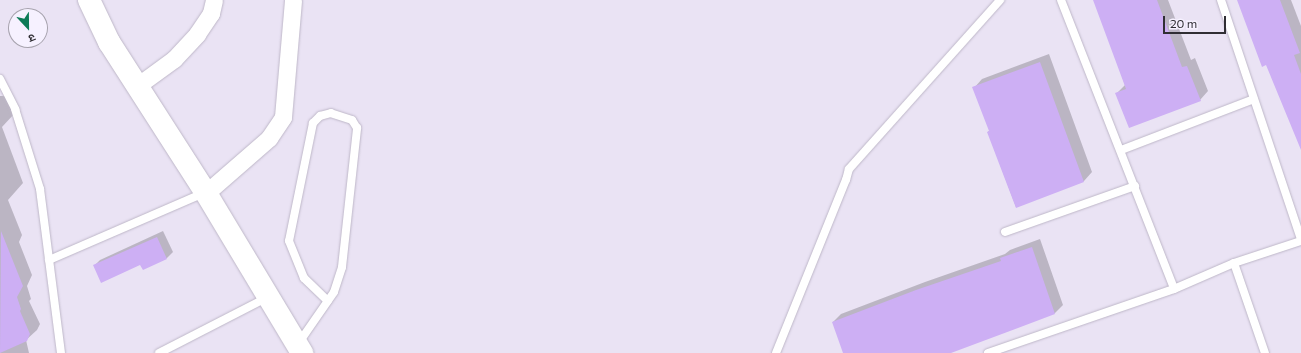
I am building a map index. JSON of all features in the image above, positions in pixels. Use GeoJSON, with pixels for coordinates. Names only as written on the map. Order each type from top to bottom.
{"type":"FeatureCollection","features":[{"type":"Feature","properties":{"kind":"street"},"geometry":{"type":"LineString","coordinates":[[89,0],[109,42],[206,193],[300,349]]}},
{"type":"Feature","properties":{"kind":"street"},"geometry":{"type":"LineString","coordinates":[[138,86],[174,58],[198,34],[211,13],[214,0]]}},
{"type":"Feature","properties":{"kind":"street"},"geometry":{"type":"LineString","coordinates":[[206,193],[269,138],[283,117],[294,0]]}},
{"type":"Feature","properties":{"kind":"lane"},"geometry":{"type":"LineString","coordinates":[[776,353],[846,180],[849,169],[1000,0]]}},
{"type":"Feature","properties":{"kind":"lane"},"geometry":{"type":"LineString","coordinates":[[1061,0],[1121,150],[1174,289]]}},
{"type":"Feature","properties":{"kind":"lane"},"geometry":{"type":"LineString","coordinates":[[988,353],[1174,289],[1234,263],[1301,240],[1221,0]]}},
{"type":"Feature","properties":{"kind":"lane"},"geometry":{"type":"LineString","coordinates":[[0,79],[15,109],[40,189],[61,353]]}},
{"type":"Feature","properties":{"kind":"lane"},"geometry":{"type":"LineString","coordinates":[[1121,150],[1254,99]]}},
{"type":"Feature","properties":{"kind":"lane"},"geometry":{"type":"LineString","coordinates":[[300,349],[334,292],[342,267],[357,128],[352,120],[331,113],[320,116],[313,123],[289,241],[304,278],[328,300]]}},
{"type":"Feature","properties":{"kind":"lane"},"geometry":{"type":"LineString","coordinates":[[1005,232],[1135,186]]}},
{"type":"Feature","properties":{"kind":"lane"},"geometry":{"type":"LineString","coordinates":[[49,260],[206,193]]}},
{"type":"Feature","properties":{"kind":"lane"},"geometry":{"type":"LineString","coordinates":[[1234,263],[1265,353]]}},
{"type":"Feature","properties":{"kind":"lane"},"geometry":{"type":"LineString","coordinates":[[159,353],[268,296]]}},
{"type":"Feature","properties":{"kind":"building"},"geometry":{"type":"Polygon","coordinates":[[[1093,0],[1157,0],[1182,67],[1187,66],[1201,101],[1129,128],[1115,93],[1126,89],[1093,0]]]}},
{"type":"Feature","properties":{"kind":"building"},"geometry":{"type":"Polygon","coordinates":[[[1237,0],[1280,0],[1300,53],[1294,55],[1301,74],[1301,150],[1266,65],[1262,67],[1237,0]]]}},
{"type":"Feature","properties":{"kind":"building"},"geometry":{"type":"Polygon","coordinates":[[[1040,62],[1084,182],[1016,208],[987,132],[989,131],[972,87],[1040,62]]]}},
{"type":"Feature","properties":{"kind":"building"},"geometry":{"type":"Polygon","coordinates":[[[1,231],[23,286],[17,297],[21,309],[20,311],[30,334],[27,341],[0,353],[1,231]]]}},
{"type":"Feature","properties":{"kind":"building"},"geometry":{"type":"Polygon","coordinates":[[[157,237],[167,259],[143,270],[140,265],[101,283],[93,265],[157,237]]]}},
{"type":"Feature","properties":{"kind":"building"},"geometry":{"type":"Polygon","coordinates":[[[1032,247],[1055,314],[951,353],[843,353],[832,322],[916,290],[1001,261],[1000,258],[1032,247]]]}}]}
